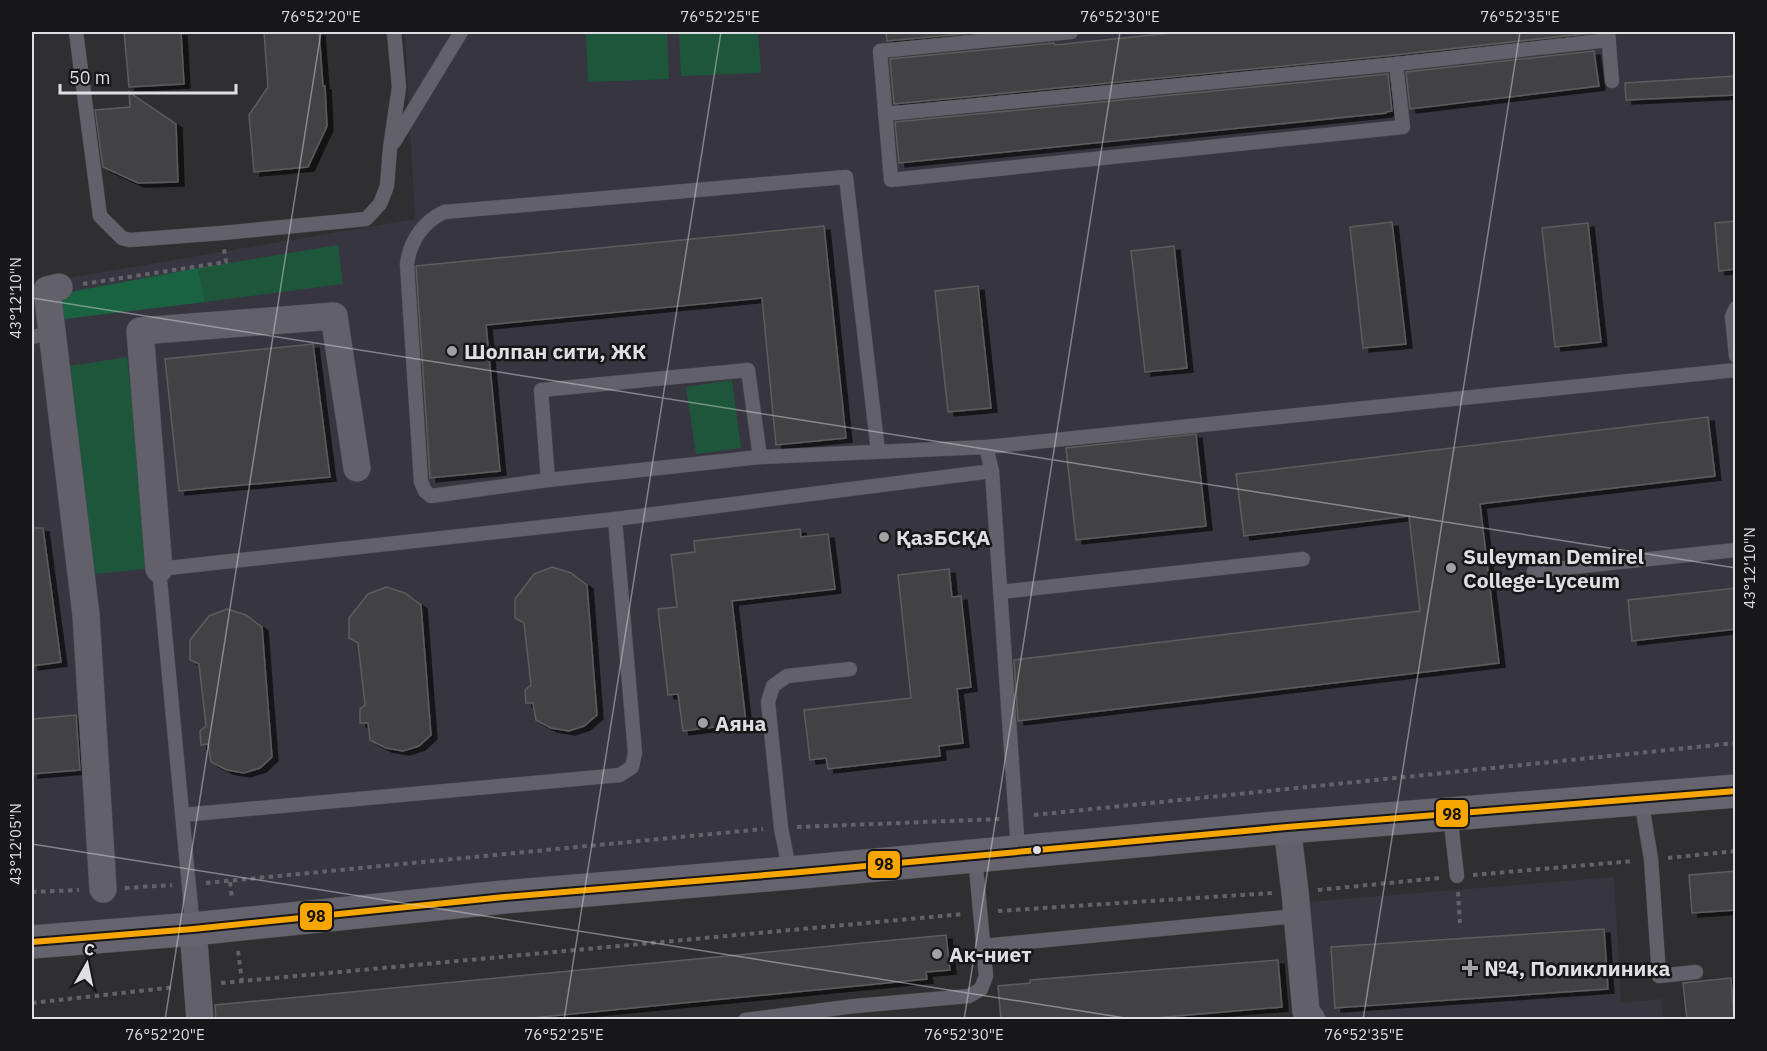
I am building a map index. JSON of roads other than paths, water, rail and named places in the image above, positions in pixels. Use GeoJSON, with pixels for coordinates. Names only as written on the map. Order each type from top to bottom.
{"type":"FeatureCollection","features":[{"type":"Feature","properties":{"kind":"street"},"geometry":{"type":"LineString","coordinates":[[59,287],[46,290],[47,334],[86,615],[103,889]]}},
{"type":"Feature","properties":{"kind":"street"},"geometry":{"type":"LineString","coordinates":[[159,569],[140,331],[334,316],[357,468]]}},
{"type":"Feature","properties":{"kind":"street"},"geometry":{"type":"LineString","coordinates":[[32,942],[1287,827],[1736,791]]}},
{"type":"Feature","properties":{"kind":"street"},"geometry":{"type":"LineString","coordinates":[[1287,827],[1306,1011],[1312,1020]]}},
{"type":"Feature","properties":{"kind":"street"},"geometry":{"type":"LineString","coordinates":[[193,929],[200,1020]]}},
{"type":"Feature","properties":{"kind":"lane"},"geometry":{"type":"LineString","coordinates":[[76,32],[100,216],[122,238],[130,240],[366,219],[380,204],[387,186],[399,87],[394,32]]}},
{"type":"Feature","properties":{"kind":"lane"},"geometry":{"type":"LineString","coordinates":[[390,148],[461,32]]}},
{"type":"Feature","properties":{"kind":"lane"},"geometry":{"type":"LineString","coordinates":[[1071,32],[880,51],[891,180],[1403,127],[1396,64]]}},
{"type":"Feature","properties":{"kind":"lane"},"geometry":{"type":"LineString","coordinates":[[885,114],[1396,64],[1608,36],[1612,81]]}},
{"type":"Feature","properties":{"kind":"lane"},"geometry":{"type":"LineString","coordinates":[[878,451],[846,177],[444,212],[435,217],[415,237],[408,250],[420,474],[423,489],[431,496],[548,480],[760,457],[986,447],[1736,370]]}},
{"type":"Feature","properties":{"kind":"lane"},"geometry":{"type":"LineString","coordinates":[[1736,308],[1731,316],[1736,356]]}},
{"type":"Feature","properties":{"kind":"lane"},"geometry":{"type":"LineString","coordinates":[[548,480],[540,390],[748,370],[760,457]]}},
{"type":"Feature","properties":{"kind":"lane"},"geometry":{"type":"LineString","coordinates":[[986,447],[992,471],[1018,851]]}},
{"type":"Feature","properties":{"kind":"lane"},"geometry":{"type":"LineString","coordinates":[[193,929],[159,569],[615,519],[992,471]]}},
{"type":"Feature","properties":{"kind":"lane"},"geometry":{"type":"LineString","coordinates":[[182,815],[620,775],[632,767],[636,753],[615,519]]}},
{"type":"Feature","properties":{"kind":"lane"},"geometry":{"type":"LineString","coordinates":[[1534,571],[1736,550]]}},
{"type":"Feature","properties":{"kind":"lane"},"geometry":{"type":"LineString","coordinates":[[1000,592],[1304,559]]}},
{"type":"Feature","properties":{"kind":"lane"},"geometry":{"type":"LineString","coordinates":[[790,873],[781,828],[768,702],[773,686],[787,676],[850,669]]}},
{"type":"Feature","properties":{"kind":"lane"},"geometry":{"type":"LineString","coordinates":[[1641,799],[1651,859],[1659,976],[1696,972]]}},
{"type":"Feature","properties":{"kind":"lane"},"geometry":{"type":"LineString","coordinates":[[1450,814],[1457,876]]}},
{"type":"Feature","properties":{"kind":"lane"},"geometry":{"type":"LineString","coordinates":[[745,1020],[855,1013],[969,996],[981,990],[986,976],[975,856]]}},
{"type":"Feature","properties":{"kind":"lane"},"geometry":{"type":"LineString","coordinates":[[983,946],[1296,904]]}},
{"type":"Feature","properties":{"kind":"place","name":"Шолпан сити, ЖК"},"geometry":{"type":"Point","coordinates":[452,351]}},
{"type":"Feature","properties":{"kind":"place","name":"ҚазБСҚА"},"geometry":{"type":"Point","coordinates":[884,537]}},
{"type":"Feature","properties":{"kind":"place","name":"Suleyman Demirel College-Lyceum"},"geometry":{"type":"Point","coordinates":[1451,568]}},
{"type":"Feature","properties":{"kind":"place","name":"Аяна"},"geometry":{"type":"Point","coordinates":[703,723]}},
{"type":"Feature","properties":{"kind":"place","name":"Ак-ниет"},"geometry":{"type":"Point","coordinates":[937,954]}},
{"type":"Feature","properties":{"kind":"place","name":"№4, Поликлиника"},"geometry":{"type":"Point","coordinates":[1470,968]}}]}
